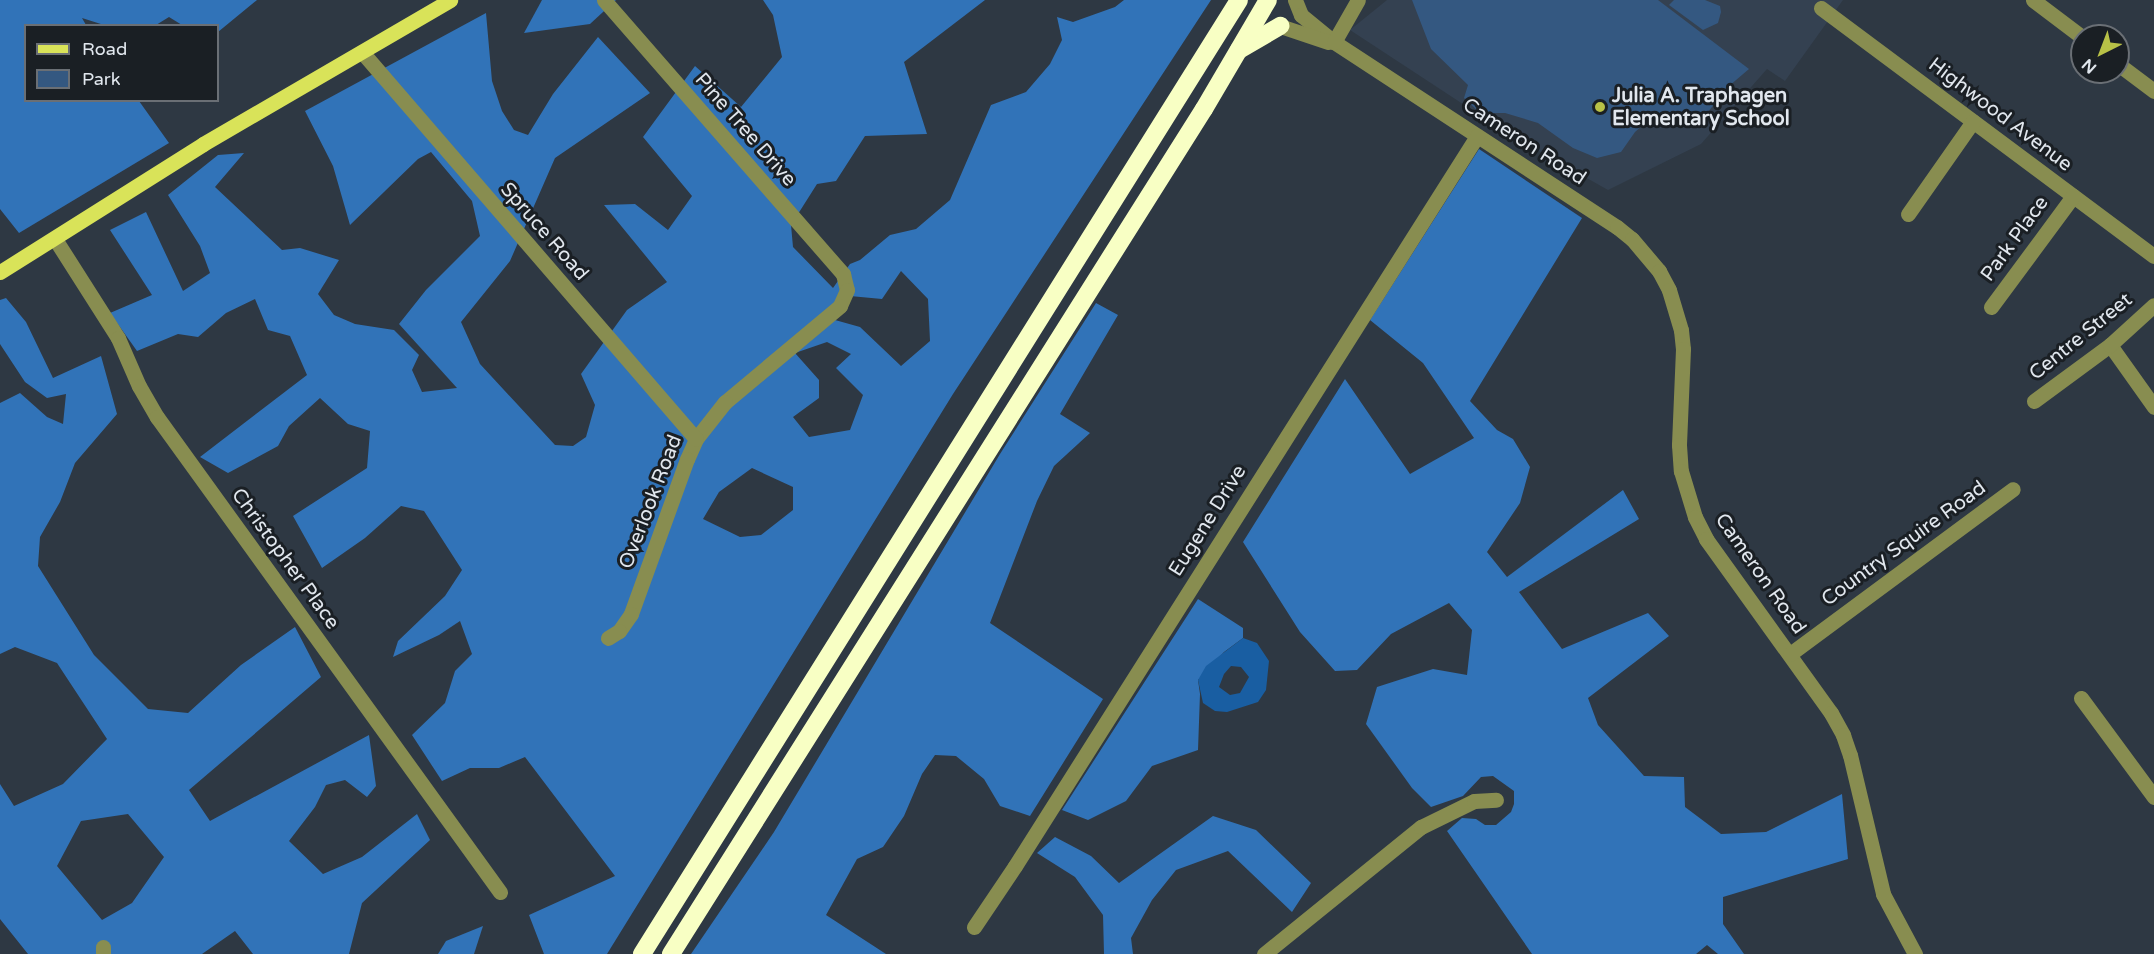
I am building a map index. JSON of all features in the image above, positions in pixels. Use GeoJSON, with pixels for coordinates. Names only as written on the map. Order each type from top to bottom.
{"type":"FeatureCollection","features":[{"type":"Feature","properties":{"kind":"highway"},"geometry":{"type":"LineString","coordinates":[[642,954],[1239,0]]}},
{"type":"Feature","properties":{"kind":"highway"},"geometry":{"type":"LineString","coordinates":[[671,954],[1268,0]]}},
{"type":"Feature","properties":{"kind":"highway"},"geometry":{"type":"LineString","coordinates":[[1238,51],[1280,26]]}},
{"type":"Feature","properties":{"kind":"main road"},"geometry":{"type":"LineString","coordinates":[[0,272],[203,144],[450,0]]}},
{"type":"Feature","properties":{"kind":"street","name":"Pine Tree Drive"},"geometry":{"type":"LineString","coordinates":[[604,0],[843,274],[847,290]]}},
{"type":"Feature","properties":{"kind":"street","name":"Cameron Road"},"geometry":{"type":"LineString","coordinates":[[1295,0],[1301,15],[1334,42],[1617,227],[1632,239],[1659,271],[1669,290],[1681,330],[1683,349],[1679,445],[1687,496],[1706,539],[1790,654],[1831,713],[1843,735],[1850,755],[1880,886],[1891,913],[1915,954]]}},
{"type":"Feature","properties":{"kind":"street"},"geometry":{"type":"LineString","coordinates":[[1334,42],[1358,0]]}},
{"type":"Feature","properties":{"kind":"street"},"geometry":{"type":"LineString","coordinates":[[2032,0],[2070,28]]}},
{"type":"Feature","properties":{"kind":"street","name":"Highwood Avenue"},"geometry":{"type":"LineString","coordinates":[[1821,8],[2154,255]]}},
{"type":"Feature","properties":{"kind":"street","name":"Cameron Road"},"geometry":{"type":"LineString","coordinates":[[1280,26],[1334,42]]}},
{"type":"Feature","properties":{"kind":"street","name":"Spruce Road"},"geometry":{"type":"LineString","coordinates":[[362,52],[696,439]]}},
{"type":"Feature","properties":{"kind":"street"},"geometry":{"type":"LineString","coordinates":[[2130,73],[2154,91]]}},
{"type":"Feature","properties":{"kind":"street"},"geometry":{"type":"LineString","coordinates":[[1908,214],[1973,121]]}},
{"type":"Feature","properties":{"kind":"street","name":"Eugene Drive"},"geometry":{"type":"LineString","coordinates":[[974,927],[1016,866],[1476,136]]}},
{"type":"Feature","properties":{"kind":"street","name":"Park Place"},"geometry":{"type":"LineString","coordinates":[[1991,307],[2073,196]]}},
{"type":"Feature","properties":{"kind":"street","name":"Christopher Place"},"geometry":{"type":"LineString","coordinates":[[55,238],[118,338],[139,386],[158,417],[500,892]]}},
{"type":"Feature","properties":{"kind":"street","name":"Overlook Road"},"geometry":{"type":"LineString","coordinates":[[608,638],[619,631],[631,614],[696,439],[725,402],[840,306],[847,290]]}},
{"type":"Feature","properties":{"kind":"street","name":"Centre Street"},"geometry":{"type":"LineString","coordinates":[[2034,401],[2110,345],[2154,305]]}},
{"type":"Feature","properties":{"kind":"street"},"geometry":{"type":"LineString","coordinates":[[2110,345],[2154,407]]}},
{"type":"Feature","properties":{"kind":"street","name":"Country Squire Road"},"geometry":{"type":"LineString","coordinates":[[1790,654],[2013,489]]}},
{"type":"Feature","properties":{"kind":"street"},"geometry":{"type":"LineString","coordinates":[[2081,698],[2154,797]]}},
{"type":"Feature","properties":{"kind":"street"},"geometry":{"type":"LineString","coordinates":[[1264,954],[1421,827],[1474,801],[1496,800]]}},
{"type":"Feature","properties":{"kind":"shaded area"},"geometry":{"type":"Polygon","coordinates":[[[0,0],[257,0],[219,31],[219,24],[180,24],[169,17],[158,24],[101,24],[82,18],[85,24],[24,24],[24,102],[140,102],[169,143],[19,233],[0,209],[0,0]]]}},
{"type":"Feature","properties":{"kind":"shaded area"},"geometry":{"type":"Polygon","coordinates":[[[542,0],[616,0],[590,24],[524,33],[542,0]]]}},
{"type":"Feature","properties":{"kind":"shaded area"},"geometry":{"type":"Polygon","coordinates":[[[763,0],[985,0],[904,62],[927,134],[865,136],[836,181],[817,184],[791,225],[793,247],[833,288],[850,264],[860,260],[890,235],[916,229],[950,200],[991,105],[1026,92],[1050,64],[1062,40],[1057,17],[1073,22],[1115,7],[1124,0],[1211,0],[953,394],[607,954],[544,954],[529,915],[615,876],[525,757],[499,768],[470,768],[442,781],[412,735],[445,703],[455,671],[472,654],[460,621],[439,635],[393,657],[398,641],[445,596],[462,570],[424,511],[401,506],[365,538],[322,568],[293,516],[367,468],[370,431],[348,424],[320,398],[289,426],[278,446],[228,473],[200,457],[307,375],[290,336],[268,330],[255,299],[226,313],[198,337],[178,334],[137,351],[110,313],[152,295],[110,230],[146,212],[183,291],[210,273],[200,246],[168,195],[218,155],[244,153],[215,187],[282,250],[300,248],[339,260],[318,294],[334,315],[355,324],[394,330],[419,355],[412,370],[422,392],[457,388],[399,324],[426,290],[480,236],[472,201],[431,152],[418,159],[350,225],[333,166],[305,111],[486,13],[492,81],[502,111],[514,130],[528,135],[553,94],[598,37],[650,93],[555,158],[510,261],[461,322],[480,364],[555,445],[573,446],[586,437],[595,405],[581,374],[627,310],[667,282],[604,205],[635,204],[668,230],[692,196],[643,137],[695,66],[741,107],[782,57],[773,15],[763,0]],[[901,271],[882,299],[850,296],[835,320],[860,327],[901,366],[930,341],[928,299],[901,271]],[[827,342],[795,353],[819,380],[819,398],[793,417],[809,437],[850,430],[863,395],[836,368],[851,354],[827,342]],[[752,468],[719,492],[703,519],[740,537],[761,535],[793,510],[793,487],[752,468]]]}},
{"type":"Feature","properties":{"kind":"shaded area","name":"Julia A. Traphagen Elementary School"},"geometry":{"type":"Polygon","coordinates":[[[1387,0],[1843,0],[1785,81],[1767,69],[1701,144],[1608,190],[1507,133],[1350,30],[1387,0]]]}},
{"type":"Feature","properties":{"kind":"shaded area"},"geometry":{"type":"Polygon","coordinates":[[[1479,149],[1582,218],[1470,401],[1497,430],[1513,439],[1530,467],[1520,503],[1487,552],[1507,577],[1623,490],[1639,519],[1519,592],[1562,649],[1648,613],[1669,636],[1588,698],[1598,725],[1644,776],[1684,777],[1685,807],[1721,834],[1766,832],[1842,794],[1848,859],[1723,897],[1723,924],[1744,954],[1718,954],[1707,945],[1696,954],[1532,954],[1447,831],[1462,818],[1476,819],[1485,825],[1496,825],[1511,812],[1514,804],[1514,791],[1493,776],[1481,777],[1463,796],[1431,807],[1412,788],[1366,724],[1377,687],[1433,669],[1467,675],[1472,630],[1449,603],[1391,634],[1357,670],[1335,671],[1300,632],[1243,542],[1345,379],[1410,474],[1474,438],[1423,363],[1370,320],[1479,149]]]}},
{"type":"Feature","properties":{"kind":"shaded area"},"geometry":{"type":"Polygon","coordinates":[[[6,298],[26,322],[53,378],[101,356],[117,414],[75,463],[60,502],[40,537],[38,566],[94,655],[148,709],[188,713],[241,665],[295,627],[321,677],[189,790],[210,821],[369,735],[376,786],[367,797],[345,780],[326,785],[315,807],[289,841],[323,874],[362,857],[417,814],[430,840],[362,903],[349,954],[253,954],[235,931],[202,954],[28,954],[0,919],[0,784],[14,806],[63,784],[107,739],[57,663],[15,647],[0,654],[0,403],[20,393],[47,417],[63,424],[66,394],[47,398],[25,382],[0,344],[0,300],[6,298]],[[128,814],[81,821],[57,866],[102,920],[132,903],[164,857],[128,814]]]}},
{"type":"Feature","properties":{"kind":"shaded area"},"geometry":{"type":"Polygon","coordinates":[[[1096,303],[1118,315],[1060,414],[1090,433],[1054,466],[1037,501],[990,623],[1103,699],[1030,816],[1000,806],[984,779],[956,756],[935,755],[922,774],[904,816],[883,847],[857,859],[826,915],[886,954],[691,954],[774,832],[1000,454],[1096,303]]]}},
{"type":"Feature","properties":{"kind":"shaded area"},"geometry":{"type":"Polygon","coordinates":[[[1198,599],[1243,628],[1243,638],[1224,652],[1198,680],[1200,694],[1198,750],[1152,766],[1126,801],[1088,820],[1062,810],[1198,599]]]}},
{"type":"Feature","properties":{"kind":"shaded area"},"geometry":{"type":"Polygon","coordinates":[[[1243,638],[1257,643],[1269,661],[1266,690],[1258,702],[1227,712],[1215,711],[1203,703],[1198,680],[1206,666],[1243,638]],[[1231,666],[1224,674],[1219,687],[1230,695],[1240,693],[1249,677],[1241,667],[1231,666]]]}},
{"type":"Feature","properties":{"kind":"shaded area"},"geometry":{"type":"Polygon","coordinates":[[[1213,816],[1256,830],[1311,883],[1292,912],[1228,851],[1176,870],[1152,900],[1131,938],[1133,954],[1104,954],[1103,915],[1075,877],[1037,853],[1055,837],[1091,856],[1119,883],[1213,816]]]}},
{"type":"Feature","properties":{"kind":"shaded area"},"geometry":{"type":"Polygon","coordinates":[[[483,926],[474,954],[438,954],[446,941],[483,926]]]}},
{"type":"Feature","properties":{"kind":"green space","name":"Julia A. Traphagen Elementary School"},"geometry":{"type":"Polygon","coordinates":[[[1412,0],[1658,0],[1749,69],[1729,86],[1699,123],[1653,116],[1635,132],[1621,152],[1597,158],[1573,148],[1538,123],[1505,113],[1480,113],[1464,98],[1468,85],[1431,49],[1412,0]]]}},
{"type":"Feature","properties":{"kind":"green space"},"geometry":{"type":"Polygon","coordinates":[[[1674,0],[1705,0],[1720,6],[1718,23],[1703,30],[1669,5],[1674,0]]]}},
{"type":"Feature","properties":{"kind":"place","name":"Julia A. Traphagen Elementary School"},"geometry":{"type":"Point","coordinates":[1600,107]}}]}
